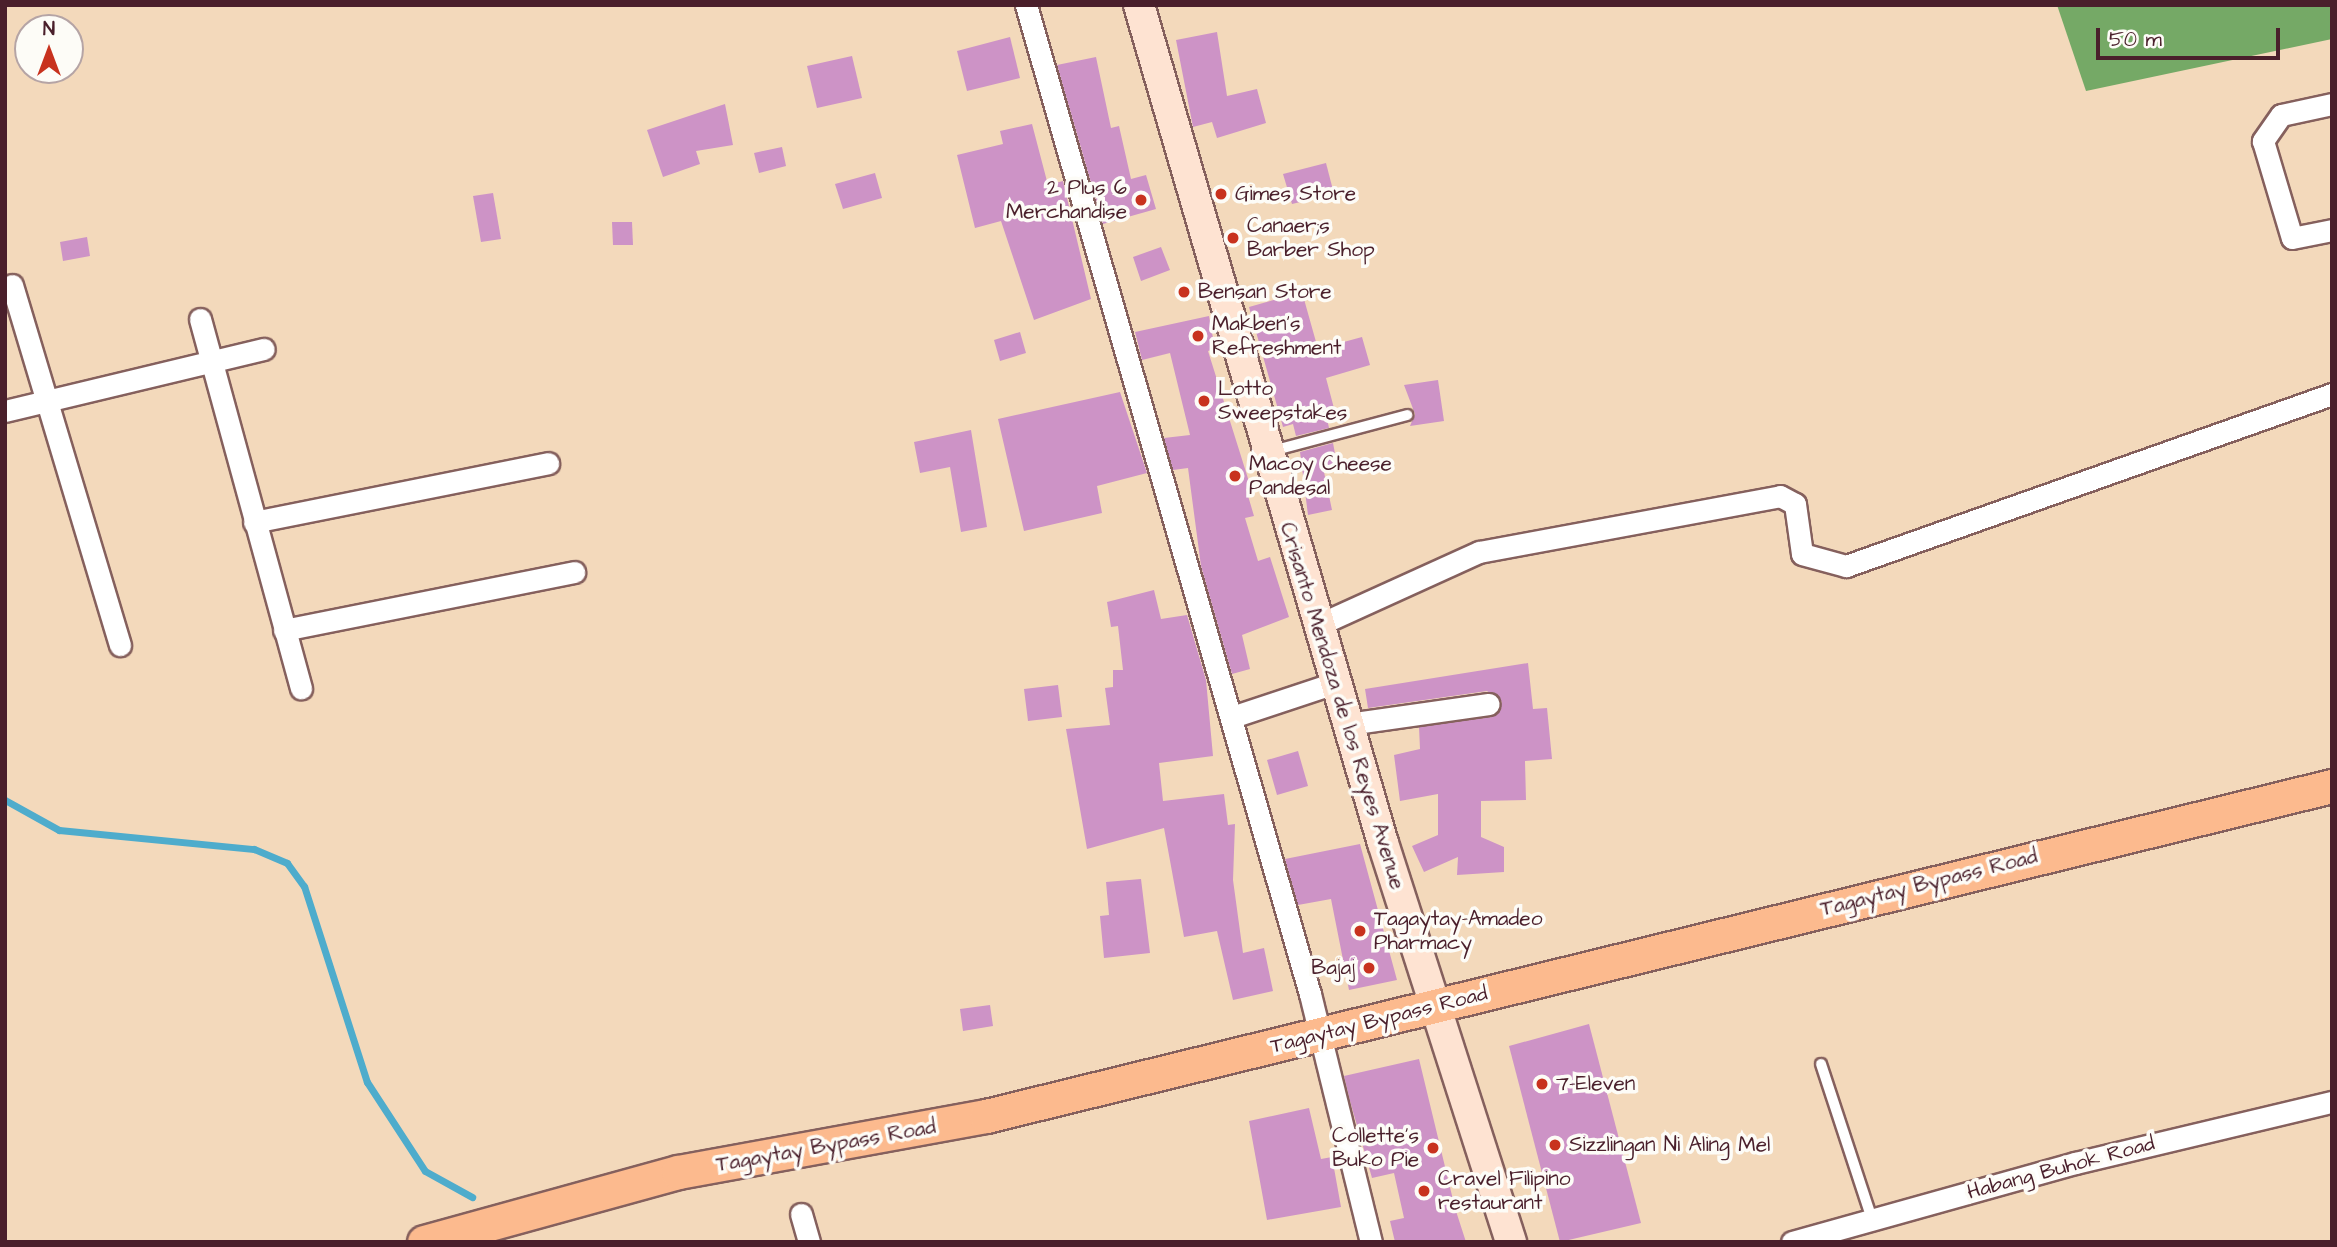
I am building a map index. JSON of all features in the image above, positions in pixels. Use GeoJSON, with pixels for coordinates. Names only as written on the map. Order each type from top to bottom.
{"type":"FeatureCollection","features":[{"type":"Feature","properties":{"kind":"main road","name":"Crisanto Mendoza de los Reyes Avenue"},"geometry":{"type":"LineString","coordinates":[[1139,5],[1266,453],[1335,683],[1511,1242]]}},
{"type":"Feature","properties":{"kind":"main road","name":"Tagaytay Bypass Road"},"geometry":{"type":"LineString","coordinates":[[424,1242],[678,1172],[986,1116],[2332,786]]}},
{"type":"Feature","properties":{"kind":"street"},"geometry":{"type":"LineString","coordinates":[[1026,5],[1232,717],[1320,1035],[1371,1242]]}},
{"type":"Feature","properties":{"kind":"street"},"geometry":{"type":"LineString","coordinates":[[2332,104],[2281,115],[2263,141],[2291,238],[2332,230]]}},
{"type":"Feature","properties":{"kind":"street"},"geometry":{"type":"LineString","coordinates":[[12,285],[50,400],[120,645]]}},
{"type":"Feature","properties":{"kind":"street"},"geometry":{"type":"LineString","coordinates":[[200,319],[209,362],[301,688]]}},
{"type":"Feature","properties":{"kind":"street"},"geometry":{"type":"LineString","coordinates":[[5,411],[264,349]]}},
{"type":"Feature","properties":{"kind":"street"},"geometry":{"type":"LineString","coordinates":[[1318,625],[1479,552],[1780,496],[1795,504],[1802,554],[1846,566],[2332,394]]}},
{"type":"Feature","properties":{"kind":"street"},"geometry":{"type":"LineString","coordinates":[[254,522],[548,463]]}},
{"type":"Feature","properties":{"kind":"street"},"geometry":{"type":"LineString","coordinates":[[284,630],[574,572]]}},
{"type":"Feature","properties":{"kind":"street"},"geometry":{"type":"LineString","coordinates":[[1232,717],[1335,683]]}},
{"type":"Feature","properties":{"kind":"street"},"geometry":{"type":"LineString","coordinates":[[1348,724],[1489,704]]}},
{"type":"Feature","properties":{"kind":"street","name":"Habang Buhok Road"},"geometry":{"type":"LineString","coordinates":[[1792,1242],[1872,1219],[2332,1102]]}},
{"type":"Feature","properties":{"kind":"street"},"geometry":{"type":"LineString","coordinates":[[801,1214],[809,1242]]}},
{"type":"Feature","properties":{"kind":"lane"},"geometry":{"type":"LineString","coordinates":[[1266,453],[1407,415]]}},
{"type":"Feature","properties":{"kind":"lane"},"geometry":{"type":"LineString","coordinates":[[1821,1064],[1872,1219]]}},
{"type":"Feature","properties":{"kind":"green space"},"geometry":{"type":"Polygon","coordinates":[[[2057,5],[2332,5],[2332,39],[2086,91],[2057,5]]]}},
{"type":"Feature","properties":{"kind":"building"},"geometry":{"type":"Polygon","coordinates":[[[1217,32],[1227,96],[1257,89],[1266,123],[1217,138],[1212,122],[1193,127],[1176,40],[1217,32]]]}},
{"type":"Feature","properties":{"kind":"building"},"geometry":{"type":"Polygon","coordinates":[[[1010,37],[1020,78],[967,91],[957,51],[1010,37]]]}},
{"type":"Feature","properties":{"kind":"building"},"geometry":{"type":"Polygon","coordinates":[[[852,56],[862,98],[817,108],[807,66],[852,56]]]}},
{"type":"Feature","properties":{"kind":"building"},"geometry":{"type":"Polygon","coordinates":[[[1096,57],[1111,128],[1119,126],[1131,179],[1146,175],[1156,209],[1103,224],[1057,65],[1096,57]]]}},
{"type":"Feature","properties":{"kind":"building"},"geometry":{"type":"Polygon","coordinates":[[[725,104],[733,145],[696,151],[700,164],[663,177],[647,130],[725,104]]]}},
{"type":"Feature","properties":{"kind":"building"},"geometry":{"type":"Polygon","coordinates":[[[1032,124],[1048,185],[1063,181],[1091,299],[1034,320],[1001,221],[975,228],[957,155],[1003,144],[1000,131],[1032,124]]]}},
{"type":"Feature","properties":{"kind":"building"},"geometry":{"type":"Polygon","coordinates":[[[782,147],[786,166],[759,173],[754,153],[782,147]]]}},
{"type":"Feature","properties":{"kind":"building"},"geometry":{"type":"Polygon","coordinates":[[[1326,163],[1334,194],[1292,204],[1283,174],[1326,163]]]}},
{"type":"Feature","properties":{"kind":"building"},"geometry":{"type":"Polygon","coordinates":[[[875,173],[882,198],[843,209],[835,184],[875,173]]]}},
{"type":"Feature","properties":{"kind":"building"},"geometry":{"type":"Polygon","coordinates":[[[493,193],[501,239],[481,242],[473,196],[493,193]]]}},
{"type":"Feature","properties":{"kind":"building"},"geometry":{"type":"Polygon","coordinates":[[[612,222],[632,222],[633,245],[613,245],[612,222]]]}},
{"type":"Feature","properties":{"kind":"building"},"geometry":{"type":"Polygon","coordinates":[[[87,237],[90,256],[63,261],[60,242],[87,237]]]}},
{"type":"Feature","properties":{"kind":"building"},"geometry":{"type":"Polygon","coordinates":[[[1161,247],[1170,270],[1141,281],[1133,257],[1161,247]]]}},
{"type":"Feature","properties":{"kind":"building"},"geometry":{"type":"Polygon","coordinates":[[[1302,292],[1318,349],[1362,337],[1370,365],[1326,378],[1335,412],[1326,414],[1329,428],[1296,436],[1293,424],[1283,427],[1249,307],[1302,292]]]}},
{"type":"Feature","properties":{"kind":"building"},"geometry":{"type":"Polygon","coordinates":[[[1209,316],[1215,349],[1208,351],[1251,488],[1246,489],[1254,516],[1245,518],[1258,561],[1270,557],[1289,617],[1242,635],[1250,669],[1232,674],[1201,566],[1188,468],[1173,470],[1164,438],[1190,435],[1170,353],[1142,360],[1135,332],[1209,316]]]}},
{"type":"Feature","properties":{"kind":"building"},"geometry":{"type":"Polygon","coordinates":[[[1020,332],[1026,353],[1000,361],[994,340],[1020,332]]]}},
{"type":"Feature","properties":{"kind":"building"},"geometry":{"type":"Polygon","coordinates":[[[1438,380],[1444,421],[1410,426],[1415,414],[1404,385],[1438,380]]]}},
{"type":"Feature","properties":{"kind":"building"},"geometry":{"type":"Polygon","coordinates":[[[1120,392],[1147,473],[1097,486],[1102,513],[1024,531],[998,419],[1120,392]]]}},
{"type":"Feature","properties":{"kind":"building"},"geometry":{"type":"Polygon","coordinates":[[[971,430],[987,527],[961,532],[950,467],[920,473],[914,442],[971,430]]]}},
{"type":"Feature","properties":{"kind":"building"},"geometry":{"type":"Polygon","coordinates":[[[1333,443],[1338,469],[1324,472],[1332,510],[1308,515],[1300,452],[1333,443]]]}},
{"type":"Feature","properties":{"kind":"building"},"geometry":{"type":"Polygon","coordinates":[[[1154,590],[1161,619],[1187,615],[1206,680],[1213,756],[1159,763],[1163,801],[1224,794],[1228,825],[1235,824],[1233,880],[1243,953],[1264,948],[1273,991],[1233,1000],[1217,931],[1184,937],[1164,828],[1087,849],[1066,729],[1110,725],[1105,688],[1113,687],[1113,670],[1123,670],[1118,626],[1111,627],[1107,602],[1154,590]]]}},
{"type":"Feature","properties":{"kind":"building"},"geometry":{"type":"Polygon","coordinates":[[[1528,663],[1533,709],[1547,708],[1552,759],[1525,761],[1526,800],[1481,801],[1481,837],[1504,847],[1504,872],[1457,875],[1458,857],[1424,872],[1412,846],[1438,835],[1438,794],[1400,801],[1394,755],[1420,749],[1419,727],[1492,717],[1502,702],[1487,691],[1368,708],[1365,689],[1528,663]]]}},
{"type":"Feature","properties":{"kind":"building"},"geometry":{"type":"Polygon","coordinates":[[[1058,685],[1062,717],[1028,721],[1024,689],[1058,685]]]}},
{"type":"Feature","properties":{"kind":"building"},"geometry":{"type":"Polygon","coordinates":[[[1298,751],[1308,786],[1277,795],[1267,760],[1298,751]]]}},
{"type":"Feature","properties":{"kind":"building"},"geometry":{"type":"Polygon","coordinates":[[[1360,844],[1397,980],[1349,990],[1331,899],[1298,905],[1285,859],[1360,844]]]}},
{"type":"Feature","properties":{"kind":"building"},"geometry":{"type":"Polygon","coordinates":[[[1141,879],[1150,953],[1104,958],[1100,916],[1109,915],[1106,882],[1141,879]]]}},
{"type":"Feature","properties":{"kind":"building"},"geometry":{"type":"Polygon","coordinates":[[[990,1005],[993,1026],[963,1031],[960,1009],[990,1005]]]}},
{"type":"Feature","properties":{"kind":"building"},"geometry":{"type":"Polygon","coordinates":[[[1589,1024],[1641,1223],[1560,1242],[1509,1046],[1589,1024]]]}},
{"type":"Feature","properties":{"kind":"building"},"geometry":{"type":"Polygon","coordinates":[[[1419,1059],[1455,1208],[1466,1242],[1395,1242],[1390,1221],[1404,1218],[1394,1173],[1372,1178],[1350,1101],[1344,1076],[1419,1059]]]}},
{"type":"Feature","properties":{"kind":"building"},"geometry":{"type":"Polygon","coordinates":[[[1309,1108],[1321,1159],[1332,1157],[1341,1207],[1267,1220],[1249,1121],[1309,1108]]]}},
{"type":"Feature","properties":{"kind":"waterway"},"geometry":{"type":"LineString","coordinates":[[5,800],[59,830],[254,849],[287,863],[304,886],[367,1082],[425,1171],[472,1197]]}},
{"type":"Feature","properties":{"kind":"place","name":"Gimes Store"},"geometry":{"type":"Point","coordinates":[1221,194]}},
{"type":"Feature","properties":{"kind":"place","name":"2 Plus 6 Merchandise"},"geometry":{"type":"Point","coordinates":[1141,200]}},
{"type":"Feature","properties":{"kind":"place","name":"Canaer;s Barber Shop"},"geometry":{"type":"Point","coordinates":[1233,238]}},
{"type":"Feature","properties":{"kind":"place","name":"Bensan Store"},"geometry":{"type":"Point","coordinates":[1184,292]}},
{"type":"Feature","properties":{"kind":"place","name":"Makben's Refreshment"},"geometry":{"type":"Point","coordinates":[1198,336]}},
{"type":"Feature","properties":{"kind":"place","name":"Lotto Sweepstakes"},"geometry":{"type":"Point","coordinates":[1204,401]}},
{"type":"Feature","properties":{"kind":"place","name":"Macoy Cheese Pandesal"},"geometry":{"type":"Point","coordinates":[1235,476]}},
{"type":"Feature","properties":{"kind":"place","name":"Tagaytay-Amadeo Pharmacy"},"geometry":{"type":"Point","coordinates":[1360,931]}},
{"type":"Feature","properties":{"kind":"place","name":"Bajaj"},"geometry":{"type":"Point","coordinates":[1369,968]}},
{"type":"Feature","properties":{"kind":"place","name":"7-Eleven"},"geometry":{"type":"Point","coordinates":[1542,1084]}},
{"type":"Feature","properties":{"kind":"place","name":"Sizzlingan Ni Aling Mel"},"geometry":{"type":"Point","coordinates":[1555,1145]}},
{"type":"Feature","properties":{"kind":"place","name":"Collette's Buko Pie"},"geometry":{"type":"Point","coordinates":[1433,1148]}},
{"type":"Feature","properties":{"kind":"place","name":"Cravel Filipino restaurant"},"geometry":{"type":"Point","coordinates":[1424,1191]}}]}
